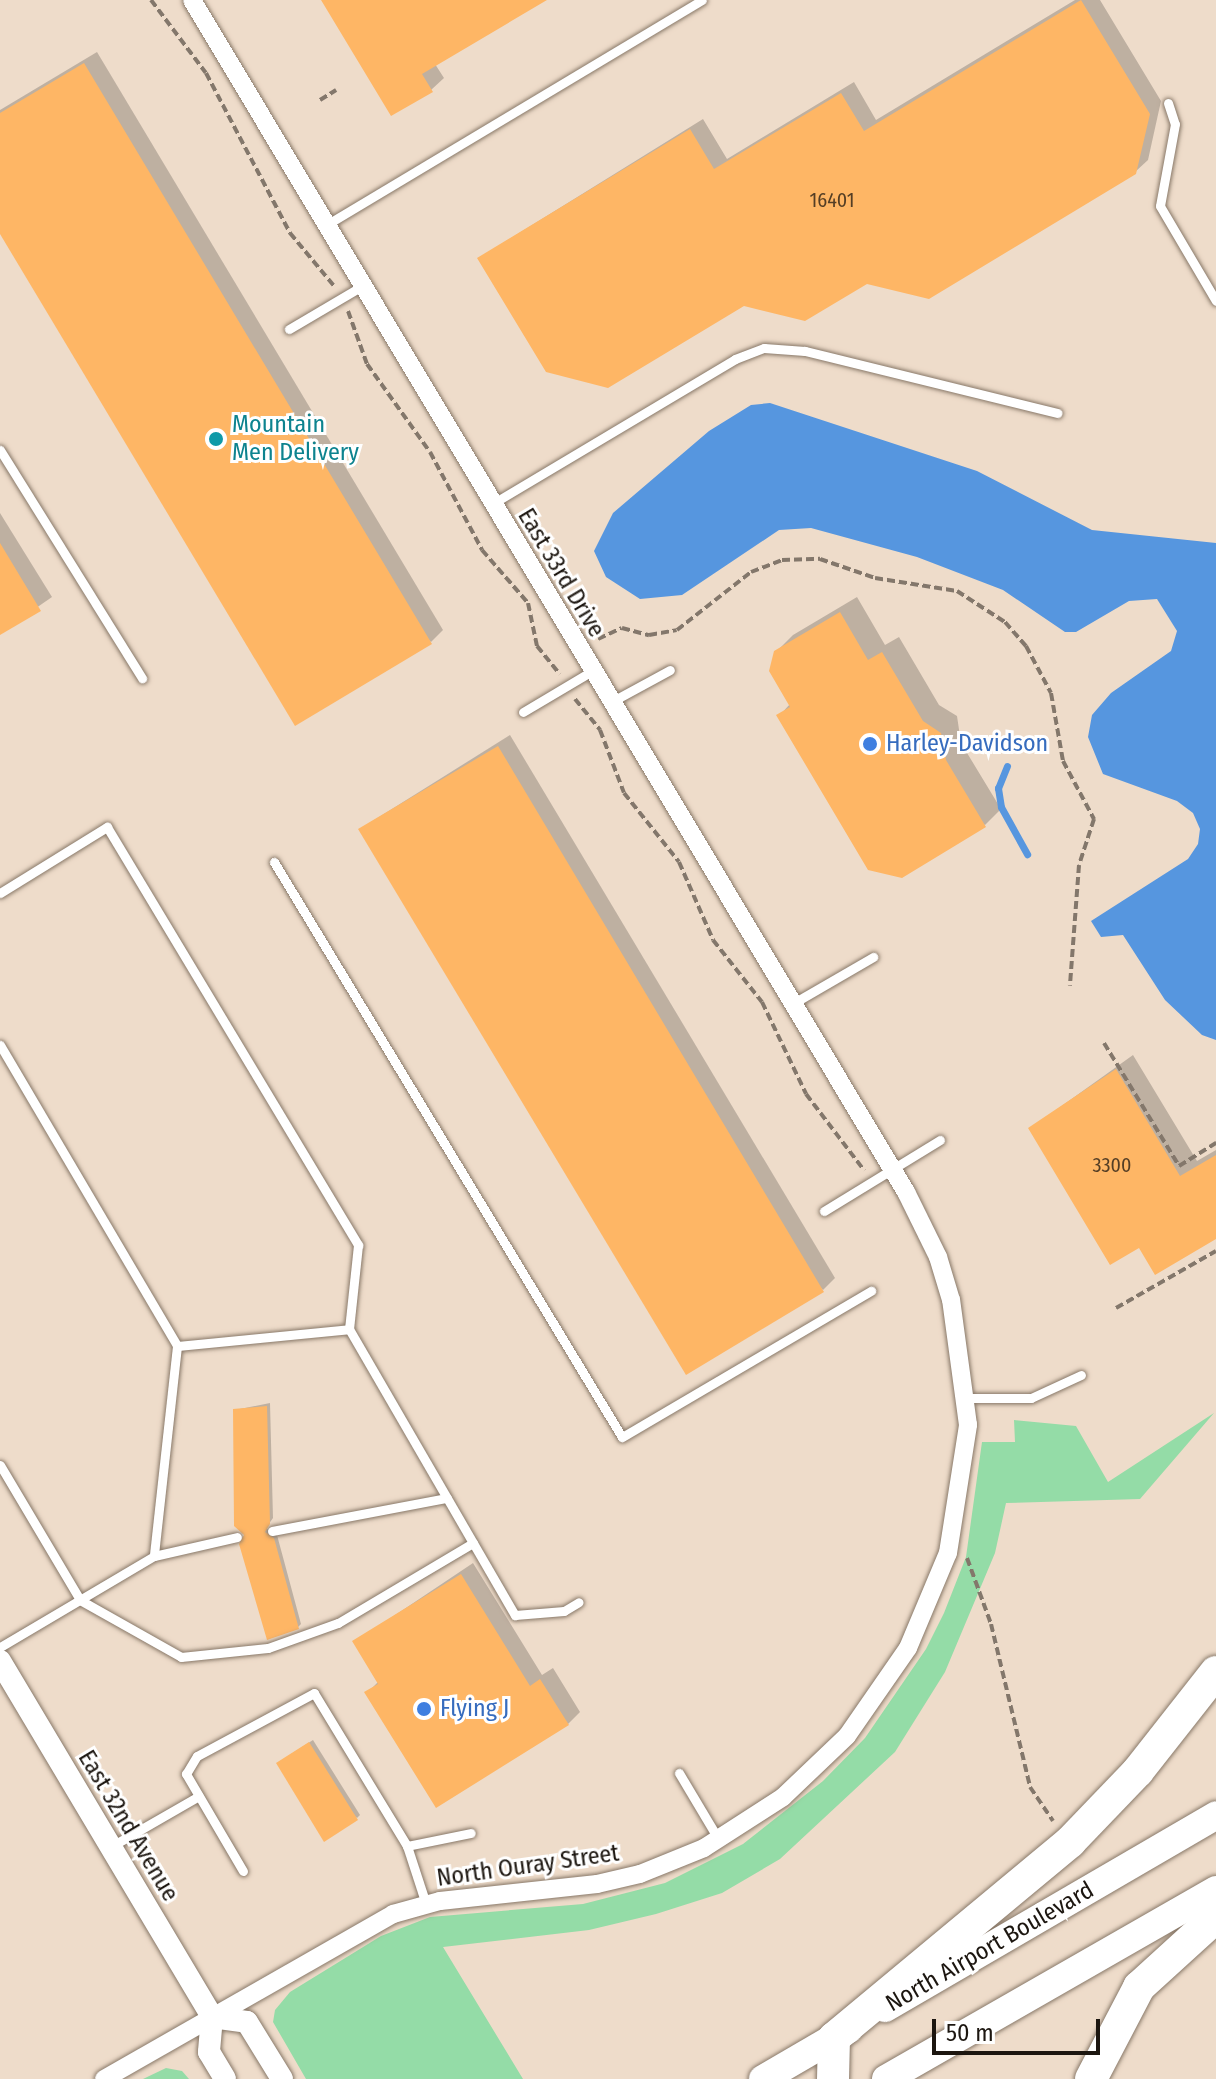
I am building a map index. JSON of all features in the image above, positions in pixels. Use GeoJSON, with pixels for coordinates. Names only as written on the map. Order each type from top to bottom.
{"type":"FeatureCollection","features":[{"type":"Feature","properties":{"kind":"highway"},"geometry":{"type":"LineString","coordinates":[[833,2079],[834,2038],[1011,1895],[1087,1826],[1216,1672]]}},
{"type":"Feature","properties":{"kind":"highway"},"geometry":{"type":"LineString","coordinates":[[1091,2079],[1139,1987],[1216,1917]]}},
{"type":"Feature","properties":{"kind":"main road","name":"North Airport Boulevard"},"geometry":{"type":"LineString","coordinates":[[763,2079],[1216,1815]]}},
{"type":"Feature","properties":{"kind":"main road"},"geometry":{"type":"LineString","coordinates":[[886,2079],[1216,1890]]}},
{"type":"Feature","properties":{"kind":"street","name":"East 33rd Drive"},"geometry":{"type":"LineString","coordinates":[[192,0],[892,1170]]}},
{"type":"Feature","properties":{"kind":"street","name":"North Ouray Street"},"geometry":{"type":"LineString","coordinates":[[104,2079],[351,1935],[426,1904],[597,1884],[667,1865],[719,1840],[783,1797],[825,1760],[897,1670],[948,1553],[963,1478],[967,1398],[943,1270],[892,1170]]}},
{"type":"Feature","properties":{"kind":"street","name":"East 32nd Avenue"},"geometry":{"type":"LineString","coordinates":[[0,1661],[212,2017]]}},
{"type":"Feature","properties":{"kind":"street"},"geometry":{"type":"LineString","coordinates":[[225,2079],[209,2052],[212,2017],[247,2022],[282,2079]]}},
{"type":"Feature","properties":{"kind":"lane"},"geometry":{"type":"LineString","coordinates":[[326,225],[702,0]]}},
{"type":"Feature","properties":{"kind":"lane"},"geometry":{"type":"LineString","coordinates":[[1168,103],[1175,124],[1160,206],[1216,301]]}},
{"type":"Feature","properties":{"kind":"lane"},"geometry":{"type":"LineString","coordinates":[[289,329],[362,286]]}},
{"type":"Feature","properties":{"kind":"lane"},"geometry":{"type":"LineString","coordinates":[[492,504],[735,359],[764,348],[820,354],[1057,413]]}},
{"type":"Feature","properties":{"kind":"lane"},"geometry":{"type":"LineString","coordinates":[[0,450],[142,678]]}},
{"type":"Feature","properties":{"kind":"lane"},"geometry":{"type":"LineString","coordinates":[[611,702],[670,670]]}},
{"type":"Feature","properties":{"kind":"lane"},"geometry":{"type":"LineString","coordinates":[[523,712],[592,671]]}},
{"type":"Feature","properties":{"kind":"lane"},"geometry":{"type":"LineString","coordinates":[[0,893],[107,827],[358,1245],[349,1329],[515,1615],[564,1611],[579,1602]]}},
{"type":"Feature","properties":{"kind":"lane"},"geometry":{"type":"LineString","coordinates":[[274,862],[622,1437],[871,1291]]}},
{"type":"Feature","properties":{"kind":"lane"},"geometry":{"type":"LineString","coordinates":[[792,1004],[873,957]]}},
{"type":"Feature","properties":{"kind":"lane"},"geometry":{"type":"LineString","coordinates":[[0,1045],[177,1346],[154,1556]]}},
{"type":"Feature","properties":{"kind":"lane"},"geometry":{"type":"LineString","coordinates":[[824,1211],[940,1140]]}},
{"type":"Feature","properties":{"kind":"lane"},"geometry":{"type":"LineString","coordinates":[[177,1346],[349,1329]]}},
{"type":"Feature","properties":{"kind":"lane"},"geometry":{"type":"LineString","coordinates":[[967,1398],[1031,1398],[1081,1375]]}},
{"type":"Feature","properties":{"kind":"lane"},"geometry":{"type":"LineString","coordinates":[[0,1465],[80,1600],[181,1657],[268,1648],[338,1623],[473,1543]]}},
{"type":"Feature","properties":{"kind":"lane"},"geometry":{"type":"LineString","coordinates":[[272,1531],[447,1498]]}},
{"type":"Feature","properties":{"kind":"lane"},"geometry":{"type":"LineString","coordinates":[[0,1647],[154,1556],[237,1537]]}},
{"type":"Feature","properties":{"kind":"lane"},"geometry":{"type":"LineString","coordinates":[[243,1871],[186,1774],[197,1756],[314,1693],[407,1846],[426,1904]]}},
{"type":"Feature","properties":{"kind":"lane"},"geometry":{"type":"LineString","coordinates":[[679,1773],[719,1840]]}},
{"type":"Feature","properties":{"kind":"lane"},"geometry":{"type":"LineString","coordinates":[[111,1847],[199,1796]]}},
{"type":"Feature","properties":{"kind":"lane"},"geometry":{"type":"LineString","coordinates":[[407,1846],[471,1833]]}},
{"type":"Feature","properties":{"kind":"path"},"geometry":{"type":"LineString","coordinates":[[151,0],[206,73],[290,233],[343,297],[367,364],[430,452],[482,550],[528,603],[537,646],[600,730],[624,793],[679,862],[713,940],[762,1002],[806,1094],[861,1163],[871,1183]]}},
{"type":"Feature","properties":{"kind":"path"},"geometry":{"type":"LineString","coordinates":[[320,100],[336,90]]}},
{"type":"Feature","properties":{"kind":"path"},"geometry":{"type":"LineString","coordinates":[[579,650],[622,628],[649,635],[677,630],[751,572],[782,560],[820,559],[875,578],[957,591],[1005,622],[1026,646],[1051,693],[1063,761],[1094,819],[1094,833],[1079,865],[1070,986]]}},
{"type":"Feature","properties":{"kind":"path"},"geometry":{"type":"LineString","coordinates":[[1104,1043],[1179,1166],[1216,1143]]}},
{"type":"Feature","properties":{"kind":"path"},"geometry":{"type":"LineString","coordinates":[[1116,1308],[1216,1251]]}},
{"type":"Feature","properties":{"kind":"path"},"geometry":{"type":"LineString","coordinates":[[966,1557],[991,1624],[1030,1787],[1057,1826]]}},
{"type":"Feature","properties":{"kind":"green space"},"geometry":{"type":"Polygon","coordinates":[[[1214,1413],[1140,1499],[1006,1503],[995,1553],[945,1672],[895,1752],[780,1859],[722,1893],[656,1914],[589,1930],[443,1947],[523,2079],[306,2079],[273,2022],[275,2010],[290,1992],[381,1936],[430,1917],[583,1904],[665,1883],[743,1844],[823,1781],[865,1738],[926,1649],[944,1613],[966,1557],[982,1442],[1015,1442],[1014,1420],[1076,1426],[1108,1482],[1214,1413]]]}},
{"type":"Feature","properties":{"kind":"green space"},"geometry":{"type":"Polygon","coordinates":[[[166,2068],[182,2071],[189,2079],[143,2079],[166,2068]]]}},
{"type":"Feature","properties":{"kind":"water"},"geometry":{"type":"Polygon","coordinates":[[[770,403],[977,471],[1092,530],[1216,543],[1216,1040],[1202,1035],[1165,1000],[1123,935],[1101,937],[1091,921],[1188,859],[1198,844],[1200,829],[1193,813],[1177,801],[1103,774],[1088,737],[1092,715],[1111,693],[1171,651],[1177,631],[1157,599],[1129,601],[1076,632],[1065,632],[1003,590],[917,557],[811,528],[779,530],[682,595],[640,599],[606,577],[594,551],[613,513],[709,431],[751,405],[770,403]]]}},
{"type":"Feature","properties":{"kind":"building"},"geometry":{"type":"Polygon","coordinates":[[[321,0],[547,0],[422,74],[433,92],[391,116],[321,0]]]}},
{"type":"Feature","properties":{"kind":"building"},"geometry":{"type":"Polygon","coordinates":[[[1081,0],[1150,114],[1136,174],[929,299],[867,284],[805,321],[744,306],[608,388],[546,372],[477,258],[690,129],[714,169],[841,93],[864,131],[1081,0]]]}},
{"type":"Feature","properties":{"kind":"building","name":"Mountain Men Delivery"},"geometry":{"type":"Polygon","coordinates":[[[84,63],[432,644],[295,726],[0,234],[0,113],[84,63]]]}},
{"type":"Feature","properties":{"kind":"building"},"geometry":{"type":"Polygon","coordinates":[[[0,543],[41,611],[0,635],[0,543]]]}},
{"type":"Feature","properties":{"kind":"building","name":"Harley-Davidson"},"geometry":{"type":"Polygon","coordinates":[[[840,612],[868,660],[882,652],[923,721],[941,733],[946,760],[986,827],[902,878],[868,870],[776,715],[790,707],[769,671],[774,651],[840,612]]]}},
{"type":"Feature","properties":{"kind":"building"},"geometry":{"type":"Polygon","coordinates":[[[498,746],[824,1292],[686,1375],[358,829],[498,746]]]}},
{"type":"Feature","properties":{"kind":"building"},"geometry":{"type":"Polygon","coordinates":[[[1116,1069],[1180,1176],[1216,1155],[1216,1239],[1155,1275],[1139,1248],[1110,1265],[1028,1128],[1116,1069]]]}},
{"type":"Feature","properties":{"kind":"building"},"geometry":{"type":"Polygon","coordinates":[[[267,1406],[270,1524],[265,1532],[274,1538],[299,1629],[267,1640],[239,1544],[244,1535],[234,1526],[233,1409],[267,1406]]]}},
{"type":"Feature","properties":{"kind":"building"},"geometry":{"type":"Polygon","coordinates":[[[461,1574],[530,1686],[540,1679],[569,1725],[436,1808],[364,1692],[378,1684],[352,1641],[461,1574]]]}},
{"type":"Feature","properties":{"kind":"building"},"geometry":{"type":"Polygon","coordinates":[[[309,1742],[358,1820],[324,1842],[276,1763],[309,1742]]]}},
{"type":"Feature","properties":{"kind":"waterway"},"geometry":{"type":"LineString","coordinates":[[1007,766],[998,788],[1001,807],[1027,854]]}},
{"type":"Feature","properties":{"kind":"place","name":"Mountain Men Delivery"},"geometry":{"type":"Point","coordinates":[216,439]}},
{"type":"Feature","properties":{"kind":"place","name":"Harley-Davidson"},"geometry":{"type":"Point","coordinates":[870,744]}},
{"type":"Feature","properties":{"kind":"place","name":"Flying J"},"geometry":{"type":"Point","coordinates":[424,1709]}}]}
